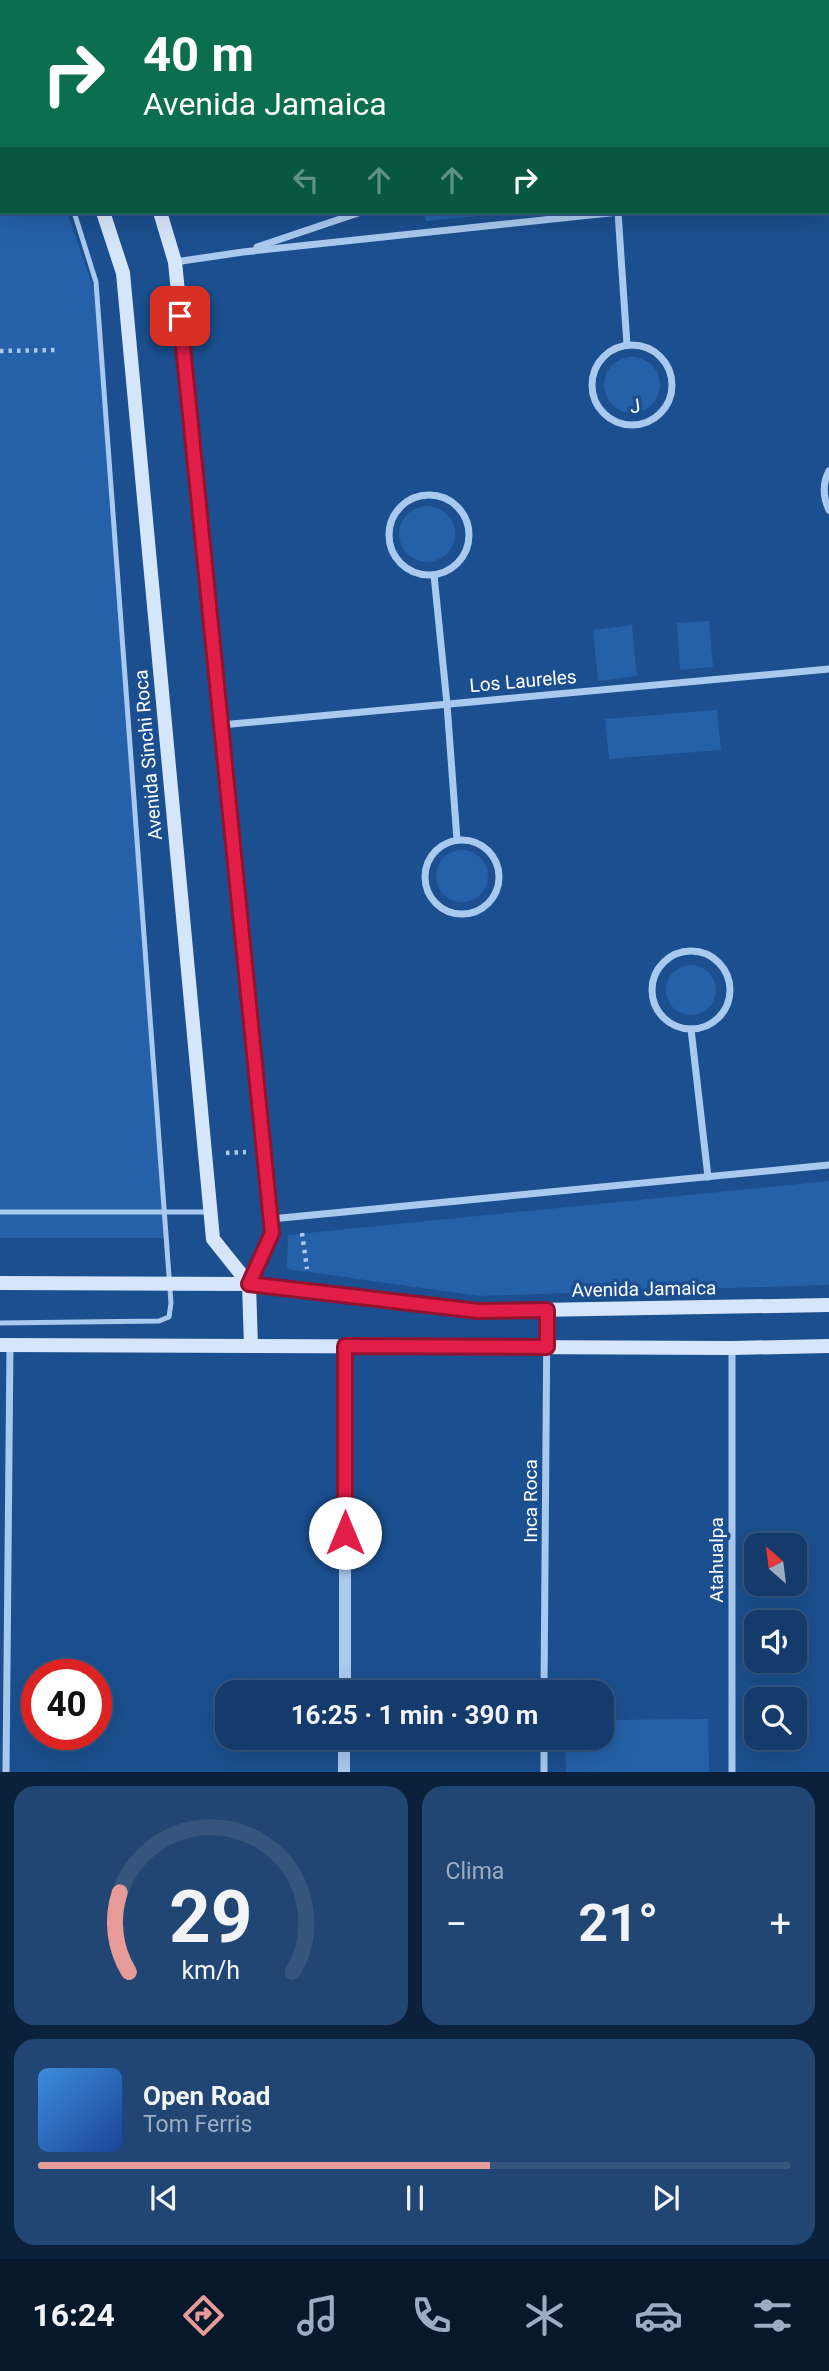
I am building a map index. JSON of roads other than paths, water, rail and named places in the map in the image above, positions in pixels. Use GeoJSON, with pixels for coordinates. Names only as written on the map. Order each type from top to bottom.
{"type":"FeatureCollection","features":[{"type":"Feature","properties":{"kind":"main road","name":"Avenida Sinchi Roca"},"geometry":{"type":"LineString","coordinates":[[104,214],[123,273],[213,1240],[249,1284]]}},
{"type":"Feature","properties":{"kind":"main road"},"geometry":{"type":"LineString","coordinates":[[161,214],[175,262],[272,1233],[249,1284],[251,1346]]}},
{"type":"Feature","properties":{"kind":"main road","name":"Avenida Jamaica"},"geometry":{"type":"LineString","coordinates":[[0,1283],[249,1284],[478,1311],[829,1305]]}},
{"type":"Feature","properties":{"kind":"main road"},"geometry":{"type":"LineString","coordinates":[[5,1345],[732,1348],[829,1346]]}},
{"type":"Feature","properties":{"kind":"street"},"geometry":{"type":"LineString","coordinates":[[243,252],[355,214]]}},
{"type":"Feature","properties":{"kind":"street"},"geometry":{"type":"LineString","coordinates":[[175,262],[243,252],[600,214]]}},
{"type":"Feature","properties":{"kind":"street"},"geometry":{"type":"LineString","coordinates":[[619,214],[627,345]]}},
{"type":"Feature","properties":{"kind":"street","name":"J"},"geometry":{"type":"LineString","coordinates":[[627,345],[640,345],[663,359],[670,370],[672,383],[671,396],[665,408],[656,417],[631,425],[618,423],[606,416],[598,406],[592,380],[603,357],[614,349],[627,345]]}},
{"type":"Feature","properties":{"kind":"street"},"geometry":{"type":"LineString","coordinates":[[829,471],[824,488],[829,510]]}},
{"type":"Feature","properties":{"kind":"street"},"geometry":{"type":"LineString","coordinates":[[429,495],[452,502],[461,511],[467,523],[469,537],[466,550],[458,562],[434,575],[408,569],[397,560],[390,548],[388,535],[390,523],[405,503],[429,495]]}},
{"type":"Feature","properties":{"kind":"street"},"geometry":{"type":"LineString","coordinates":[[434,575],[457,840]]}},
{"type":"Feature","properties":{"kind":"street","name":"Los Laureles"},"geometry":{"type":"LineString","coordinates":[[221,725],[829,669]]}},
{"type":"Feature","properties":{"kind":"street"},"geometry":{"type":"LineString","coordinates":[[457,840],[470,840],[492,853],[500,876],[498,888],[492,898],[474,912],[463,914],[451,912],[433,899],[425,875],[435,852],[445,844],[457,840]]}},
{"type":"Feature","properties":{"kind":"street"},"geometry":{"type":"LineString","coordinates":[[684,951],[709,955],[719,963],[729,986],[729,999],[724,1010],[715,1020],[691,1029],[678,1027],[667,1021],[653,1000],[655,975],[662,964],[684,951]]}},
{"type":"Feature","properties":{"kind":"street"},"geometry":{"type":"LineString","coordinates":[[691,1029],[708,1177]]}},
{"type":"Feature","properties":{"kind":"street"},"geometry":{"type":"LineString","coordinates":[[270,1219],[829,1165]]}},
{"type":"Feature","properties":{"kind":"street","name":"Inca Roca"},"geometry":{"type":"LineString","coordinates":[[544,1680],[547,1310]]}},
{"type":"Feature","properties":{"kind":"street"},"geometry":{"type":"LineString","coordinates":[[5,1345],[6,1772]]}},
{"type":"Feature","properties":{"kind":"street"},"geometry":{"type":"LineString","coordinates":[[345,1346],[345,1680]]}},
{"type":"Feature","properties":{"kind":"street","name":"Atahualpa"},"geometry":{"type":"LineString","coordinates":[[732,1348],[732,1772]]}},
{"type":"Feature","properties":{"kind":"street"},"geometry":{"type":"LineString","coordinates":[[344,1750],[344,1772]]}},
{"type":"Feature","properties":{"kind":"street"},"geometry":{"type":"LineString","coordinates":[[544,1750],[544,1772]]}},
{"type":"Feature","properties":{"kind":"lane"},"geometry":{"type":"LineString","coordinates":[[0,1323],[159,1321],[169,1317],[170,1284],[96,282],[75,214]]}},
{"type":"Feature","properties":{"kind":"lane"},"geometry":{"type":"LineString","coordinates":[[0,1212],[211,1212]]}}]}
